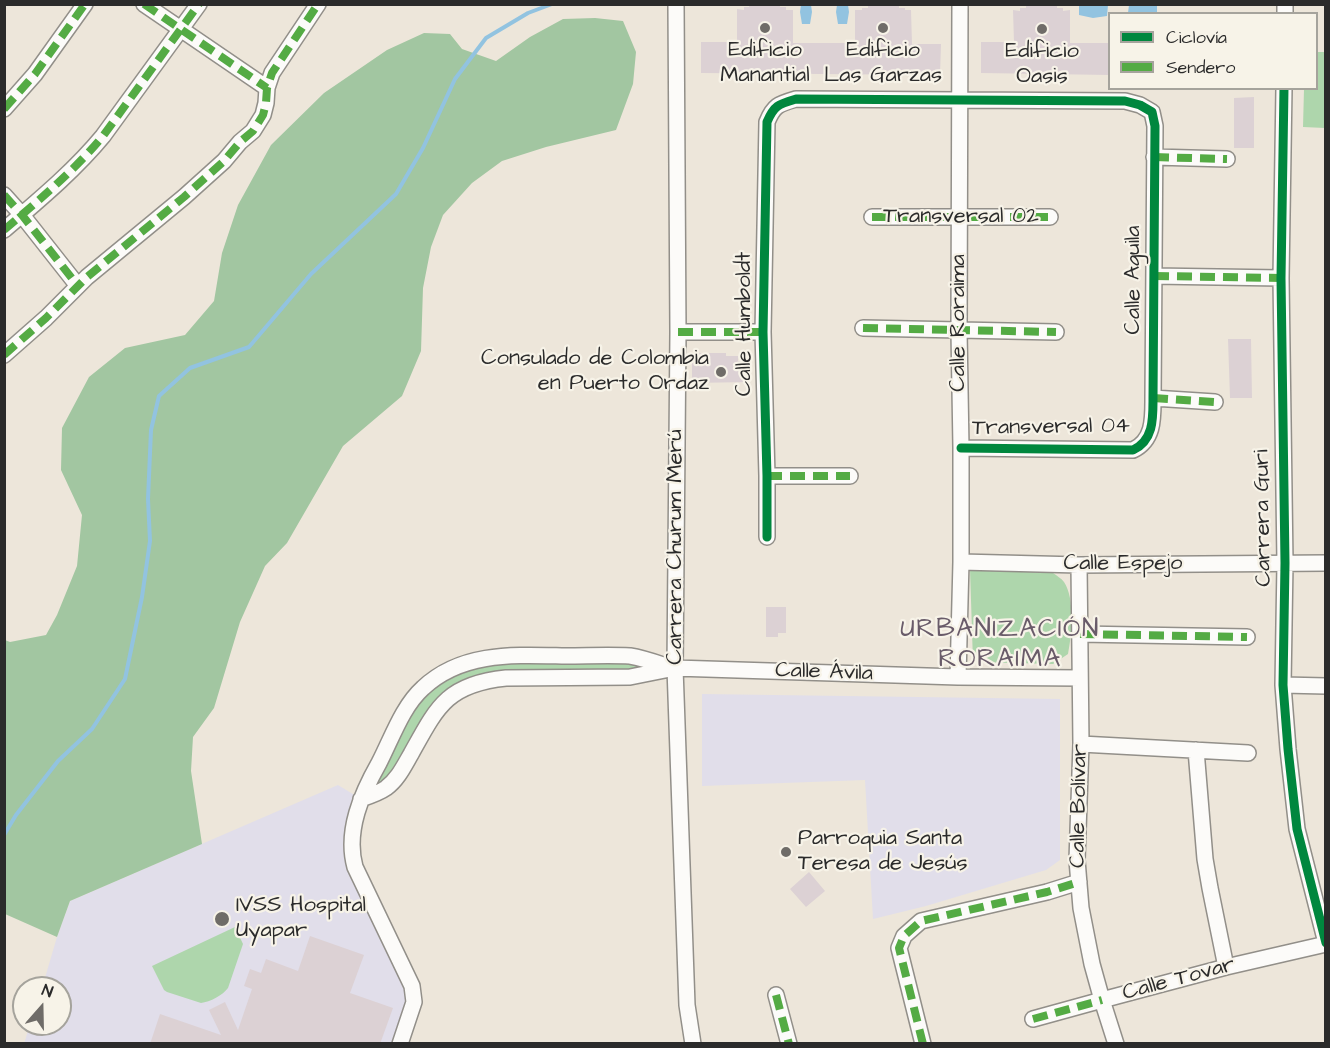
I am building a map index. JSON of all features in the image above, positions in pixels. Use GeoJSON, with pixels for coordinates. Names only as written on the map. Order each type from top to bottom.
{"type":"FeatureCollection","features":[{"type":"Feature","properties":{"kind":"street"},"geometry":{"type":"LineString","coordinates":[[4,109],[35,74],[85,4]]}},
{"type":"Feature","properties":{"kind":"street"},"geometry":{"type":"LineString","coordinates":[[144,4],[267,88]]}},
{"type":"Feature","properties":{"kind":"street"},"geometry":{"type":"LineString","coordinates":[[4,230],[57,185],[90,152],[199,4]]}},
{"type":"Feature","properties":{"kind":"street"},"geometry":{"type":"LineString","coordinates":[[4,355],[78,286],[184,197],[253,132],[265,110],[267,88],[272,73],[318,4]]}},
{"type":"Feature","properties":{"kind":"street"},"geometry":{"type":"LineString","coordinates":[[676,4],[676,50]]}},
{"type":"Feature","properties":{"kind":"street"},"geometry":{"type":"LineString","coordinates":[[676,50],[681,4]]}},
{"type":"Feature","properties":{"kind":"street","name":"Calle Roraima"},"geometry":{"type":"LineString","coordinates":[[958,677],[961,562],[960,4]]}},
{"type":"Feature","properties":{"kind":"street","name":"Carrera Churum Merú"},"geometry":{"type":"LineString","coordinates":[[676,50],[678,332],[675,668],[687,1005],[693,1044]]}},
{"type":"Feature","properties":{"kind":"street","name":"Carrera Guri"},"geometry":{"type":"LineString","coordinates":[[1284,90],[1281,278],[1285,563],[1283,685],[1297,829],[1326,944]]}},
{"type":"Feature","properties":{"kind":"street","name":"Calle Humboldt"},"geometry":{"type":"LineString","coordinates":[[767,537],[763,332],[767,122],[771,111],[781,103],[796,99],[960,100]]}},
{"type":"Feature","properties":{"kind":"street","name":"Calle Aguila"},"geometry":{"type":"LineString","coordinates":[[960,100],[1125,101],[1140,105],[1152,112],[1155,126],[1153,423],[1141,446]]}},
{"type":"Feature","properties":{"kind":"street"},"geometry":{"type":"LineString","coordinates":[[1154,157],[1227,159]]}},
{"type":"Feature","properties":{"kind":"street"},"geometry":{"type":"LineString","coordinates":[[4,195],[78,286]]}},
{"type":"Feature","properties":{"kind":"street","name":"Transversal 02"},"geometry":{"type":"LineString","coordinates":[[872,217],[1050,217]]}},
{"type":"Feature","properties":{"kind":"street"},"geometry":{"type":"LineString","coordinates":[[1154,276],[1281,278]]}},
{"type":"Feature","properties":{"kind":"street"},"geometry":{"type":"LineString","coordinates":[[863,328],[1056,332]]}},
{"type":"Feature","properties":{"kind":"street"},"geometry":{"type":"LineString","coordinates":[[678,332],[763,332]]}},
{"type":"Feature","properties":{"kind":"street"},"geometry":{"type":"LineString","coordinates":[[1153,398],[1215,402]]}},
{"type":"Feature","properties":{"kind":"street","name":"Transversal 04"},"geometry":{"type":"LineString","coordinates":[[961,448],[1133,450],[1141,446]]}},
{"type":"Feature","properties":{"kind":"street"},"geometry":{"type":"LineString","coordinates":[[767,476],[850,476]]}},
{"type":"Feature","properties":{"kind":"street","name":"Calle Espejo"},"geometry":{"type":"LineString","coordinates":[[961,562],[1079,565],[1326,563]]}},
{"type":"Feature","properties":{"kind":"street","name":"Calle Bolívar"},"geometry":{"type":"LineString","coordinates":[[1079,565],[1081,744],[1077,860],[1082,908],[1092,964],[1116,1044]]}},
{"type":"Feature","properties":{"kind":"street"},"geometry":{"type":"LineString","coordinates":[[1080,634],[1247,637]]}},
{"type":"Feature","properties":{"kind":"street"},"geometry":{"type":"LineString","coordinates":[[400,1044],[414,1002],[412,986],[355,867],[352,856],[353,832],[361,799],[413,699],[431,681],[456,666],[494,656],[632,656],[675,668]]}},
{"type":"Feature","properties":{"kind":"street"},"geometry":{"type":"LineString","coordinates":[[361,799],[378,793],[388,786],[400,773],[438,708],[447,698],[475,683],[506,678],[630,677],[675,668]]}},
{"type":"Feature","properties":{"kind":"street","name":"Calle Ávila"},"geometry":{"type":"LineString","coordinates":[[675,668],[958,677],[1080,678]]}},
{"type":"Feature","properties":{"kind":"street"},"geometry":{"type":"LineString","coordinates":[[1283,685],[1326,686]]}},
{"type":"Feature","properties":{"kind":"street"},"geometry":{"type":"LineString","coordinates":[[1081,744],[1248,753]]}},
{"type":"Feature","properties":{"kind":"street"},"geometry":{"type":"LineString","coordinates":[[1196,750],[1205,860],[1226,967]]}},
{"type":"Feature","properties":{"kind":"street"},"geometry":{"type":"LineString","coordinates":[[923,1044],[899,948],[904,936],[921,921],[1047,892],[1079,882]]}},
{"type":"Feature","properties":{"kind":"street","name":"Calle Tovar"},"geometry":{"type":"LineString","coordinates":[[1033,1019],[1226,967],[1326,944]]}},
{"type":"Feature","properties":{"kind":"street"},"geometry":{"type":"LineString","coordinates":[[776,995],[789,1044]]}},
{"type":"Feature","properties":{"kind":"shaded area"},"geometry":{"type":"Polygon","coordinates":[[[702,694],[1060,699],[1060,860],[1046,870],[926,906],[873,919],[865,780],[702,786],[702,694]]]}},
{"type":"Feature","properties":{"kind":"shaded area","name":"IVSS Hospital Uyapar"},"geometry":{"type":"Polygon","coordinates":[[[338,785],[361,799],[352,844],[412,986],[400,1043],[24,1044],[26,1036],[72,1036],[72,976],[46,976],[70,901],[338,785]]]}},
{"type":"Feature","properties":{"kind":"green space"},"geometry":{"type":"Polygon","coordinates":[[[595,18],[623,21],[636,52],[633,84],[616,130],[546,147],[502,161],[472,183],[443,215],[431,247],[423,288],[421,351],[402,396],[343,446],[287,543],[265,566],[240,622],[214,708],[193,737],[191,771],[202,844],[70,901],[57,937],[5,914],[5,640],[10,642],[46,635],[57,615],[77,566],[82,515],[61,470],[62,428],[89,377],[125,348],[185,335],[214,301],[222,253],[238,205],[271,145],[324,93],[387,50],[424,33],[450,34],[462,49],[496,61],[530,37],[563,19],[595,18]]]}},
{"type":"Feature","properties":{"kind":"green space"},"geometry":{"type":"Polygon","coordinates":[[[1318,52],[1325,52],[1325,128],[1303,127],[1304,90],[1318,90],[1318,52]]]}},
{"type":"Feature","properties":{"kind":"green space"},"geometry":{"type":"Polygon","coordinates":[[[970,569],[1053,573],[1062,579],[1070,597],[1071,607],[1071,637],[1068,654],[1053,664],[973,662],[970,569]]]}},
{"type":"Feature","properties":{"kind":"green space"},"geometry":{"type":"Polygon","coordinates":[[[631,656],[675,668],[506,678],[461,690],[401,773],[361,799],[403,715],[456,666],[631,656]]]}},
{"type":"Feature","properties":{"kind":"green space"},"geometry":{"type":"Polygon","coordinates":[[[235,927],[243,944],[228,988],[223,993],[212,1000],[201,1003],[164,990],[152,966],[235,927]]]}},
{"type":"Feature","properties":{"kind":"water"},"geometry":{"type":"Polygon","coordinates":[[[801,5],[811,5],[810,24],[802,24],[801,5]]]}},
{"type":"Feature","properties":{"kind":"water"},"geometry":{"type":"Polygon","coordinates":[[[837,5],[848,5],[847,24],[838,24],[837,5]]]}},
{"type":"Feature","properties":{"kind":"water"},"geometry":{"type":"Polygon","coordinates":[[[1079,5],[1108,5],[1107,16],[1093,18],[1079,15],[1079,5]]]}},
{"type":"Feature","properties":{"kind":"water"},"geometry":{"type":"Polygon","coordinates":[[[1129,5],[1157,6],[1157,12],[1128,12],[1129,5]]]}},
{"type":"Feature","properties":{"kind":"building"},"geometry":{"type":"Polygon","coordinates":[[[749,4],[780,4],[780,7],[786,7],[786,10],[793,10],[793,43],[855,43],[855,10],[868,8],[868,4],[899,4],[899,8],[911,10],[912,44],[941,44],[940,75],[701,73],[701,42],[737,42],[737,9],[744,10],[744,7],[749,7],[749,4]]]}},
{"type":"Feature","properties":{"kind":"building"},"geometry":{"type":"Polygon","coordinates":[[[1026,5],[1057,5],[1057,8],[1063,8],[1063,11],[1070,10],[1070,43],[1108,43],[1108,75],[981,73],[981,42],[1014,42],[1013,10],[1020,11],[1020,8],[1026,8],[1026,5]]]}},
{"type":"Feature","properties":{"kind":"building"},"geometry":{"type":"Polygon","coordinates":[[[1254,97],[1254,148],[1234,148],[1234,98],[1254,97]]]}},
{"type":"Feature","properties":{"kind":"building"},"geometry":{"type":"Polygon","coordinates":[[[1228,339],[1251,339],[1252,398],[1230,398],[1228,339]]]}},
{"type":"Feature","properties":{"kind":"building","name":"Consulado de Colombia en Puerto Ordaz"},"geometry":{"type":"Polygon","coordinates":[[[699,353],[726,353],[726,356],[738,356],[738,361],[749,361],[749,382],[692,383],[692,357],[699,357],[699,353]]]}},
{"type":"Feature","properties":{"kind":"building"},"geometry":{"type":"Polygon","coordinates":[[[766,607],[786,607],[786,633],[778,633],[778,637],[766,637],[766,607]]]}},
{"type":"Feature","properties":{"kind":"building"},"geometry":{"type":"Polygon","coordinates":[[[809,872],[825,891],[806,907],[790,889],[809,872]]]}},
{"type":"Feature","properties":{"kind":"building"},"geometry":{"type":"Polygon","coordinates":[[[310,936],[364,955],[350,993],[393,1008],[380,1044],[150,1044],[160,1014],[221,1035],[209,1010],[225,1002],[238,1030],[252,989],[244,986],[250,969],[261,973],[266,959],[298,971],[310,936]]]}},
{"type":"Feature","properties":{"kind":"waterway"},"geometry":{"type":"LineString","coordinates":[[4,835],[16,815],[58,761],[92,729],[125,679],[142,597],[150,541],[148,499],[151,430],[159,396],[190,368],[249,347],[311,274],[396,194],[423,148],[455,79],[486,38],[528,13],[552,4]]}},
{"type":"Feature","properties":{"kind":"marked path"},"geometry":{"type":"LineString","coordinates":[[4,109],[35,74],[85,4]]}},
{"type":"Feature","properties":{"kind":"marked path"},"geometry":{"type":"LineString","coordinates":[[144,4],[267,88]]}},
{"type":"Feature","properties":{"kind":"marked path"},"geometry":{"type":"LineString","coordinates":[[4,230],[92,149],[199,4]]}},
{"type":"Feature","properties":{"kind":"marked path"},"geometry":{"type":"LineString","coordinates":[[4,355],[87,277],[184,197],[253,131],[263,115],[272,73],[318,4]]}},
{"type":"Feature","properties":{"kind":"marked path"},"geometry":{"type":"LineString","coordinates":[[1154,157],[1227,159]]}},
{"type":"Feature","properties":{"kind":"marked path"},"geometry":{"type":"LineString","coordinates":[[4,195],[78,286]]}},
{"type":"Feature","properties":{"kind":"marked path"},"geometry":{"type":"LineString","coordinates":[[872,217],[1050,217]]}},
{"type":"Feature","properties":{"kind":"marked path"},"geometry":{"type":"LineString","coordinates":[[1154,276],[1281,278]]}},
{"type":"Feature","properties":{"kind":"marked path"},"geometry":{"type":"LineString","coordinates":[[863,328],[1056,332]]}},
{"type":"Feature","properties":{"kind":"marked path"},"geometry":{"type":"LineString","coordinates":[[678,332],[763,332]]}},
{"type":"Feature","properties":{"kind":"marked path"},"geometry":{"type":"LineString","coordinates":[[1153,398],[1215,402]]}},
{"type":"Feature","properties":{"kind":"marked path"},"geometry":{"type":"LineString","coordinates":[[767,476],[850,476]]}},
{"type":"Feature","properties":{"kind":"marked path"},"geometry":{"type":"LineString","coordinates":[[1080,634],[1247,637]]}},
{"type":"Feature","properties":{"kind":"marked path"},"geometry":{"type":"LineString","coordinates":[[923,1044],[899,948],[904,936],[921,921],[1047,892],[1079,882]]}},
{"type":"Feature","properties":{"kind":"marked path"},"geometry":{"type":"LineString","coordinates":[[776,995],[789,1044]]}},
{"type":"Feature","properties":{"kind":"marked path"},"geometry":{"type":"LineString","coordinates":[[1033,1019],[1102,1000]]}},
{"type":"Feature","properties":{"kind":"cycle path"},"geometry":{"type":"LineString","coordinates":[[1284,90],[1281,278],[1285,563],[1283,685],[1297,829],[1326,943]]}},
{"type":"Feature","properties":{"kind":"cycle path"},"geometry":{"type":"LineString","coordinates":[[767,537],[763,332],[767,122],[772,112],[781,104],[796,99],[1125,101],[1140,105],[1152,112],[1155,126],[1153,406],[1149,434],[1140,446],[1133,450],[961,448]]}},
{"type":"Feature","properties":{"kind":"place","name":"Edificio Manantial"},"geometry":{"type":"Point","coordinates":[765,28]}},
{"type":"Feature","properties":{"kind":"place","name":"Edificio Las Garzas"},"geometry":{"type":"Point","coordinates":[883,28]}},
{"type":"Feature","properties":{"kind":"place","name":"Edificio Oasis"},"geometry":{"type":"Point","coordinates":[1042,29]}},
{"type":"Feature","properties":{"kind":"place","name":"Consulado de Colombia en Puerto Ordaz"},"geometry":{"type":"Point","coordinates":[721,372]}},
{"type":"Feature","properties":{"kind":"place","name":"Parroquia Santa Teresa de Jesús"},"geometry":{"type":"Point","coordinates":[786,852]}},
{"type":"Feature","properties":{"kind":"place","name":"IVSS Hospital Uyapar"},"geometry":{"type":"Point","coordinates":[222,919]}},
{"type":"Feature","properties":{"kind":"district","name":"URBANIZACIÓN RORAIMA"},"geometry":{"type":"Point","coordinates":[1000,646]}}]}
